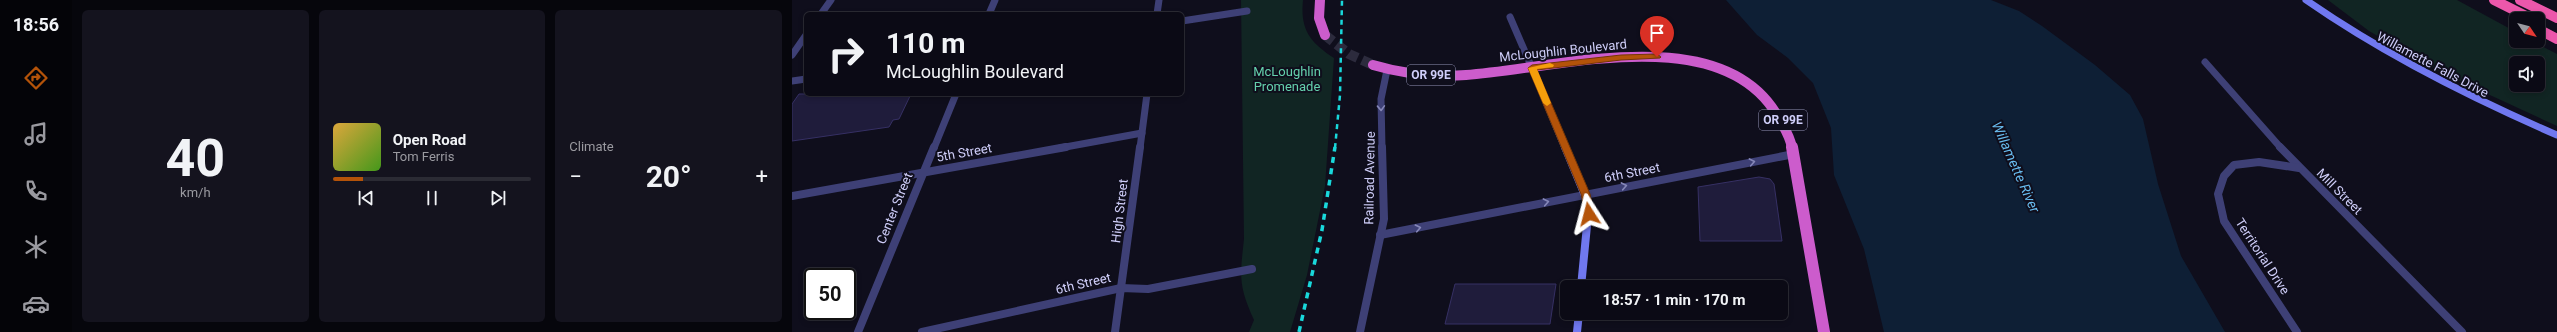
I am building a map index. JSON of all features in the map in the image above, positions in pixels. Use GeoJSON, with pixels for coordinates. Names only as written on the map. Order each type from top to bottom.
{"type":"FeatureCollection","features":[{"type":"Feature","properties":{"kind":"highway"},"geometry":{"type":"LineString","coordinates":[[1320,0],[1319,18],[1325,35]]}},
{"type":"Feature","properties":{"kind":"highway"},"geometry":{"type":"LineString","coordinates":[[2483,0],[2509,14]]}},
{"type":"Feature","properties":{"kind":"highway"},"geometry":{"type":"LineString","coordinates":[[2494,0],[2518,12]]}},
{"type":"Feature","properties":{"kind":"highway"},"geometry":{"type":"LineString","coordinates":[[2520,0],[2557,18]]}},
{"type":"Feature","properties":{"kind":"highway"},"geometry":{"type":"LineString","coordinates":[[2545,25],[2557,31]]}},
{"type":"Feature","properties":{"kind":"highway"},"geometry":{"type":"LineString","coordinates":[[2545,33],[2557,39]]}},
{"type":"Feature","properties":{"kind":"highway","name":"McLoughlin Boulevard"},"geometry":{"type":"LineString","coordinates":[[1373,65],[1386,70],[1418,74],[1452,75],[1646,56],[1688,60],[1716,67],[1741,78],[1769,100],[1786,126],[1794,154],[1824,332]]}},
{"type":"Feature","properties":{"kind":"main road","name":"Willamette Falls Drive"},"geometry":{"type":"LineString","coordinates":[[2306,0],[2368,43],[2420,73],[2498,110],[2557,135]]}},
{"type":"Feature","properties":{"kind":"main road"},"geometry":{"type":"LineString","coordinates":[[1532,68],[1586,194],[1589,214],[1583,280]]}},
{"type":"Feature","properties":{"kind":"main road"},"geometry":{"type":"LineString","coordinates":[[1577,332],[1578,320]]}},
{"type":"Feature","properties":{"kind":"street"},"geometry":{"type":"LineString","coordinates":[[822,12],[831,0]]}},
{"type":"Feature","properties":{"kind":"street"},"geometry":{"type":"LineString","coordinates":[[990,12],[995,0]]}},
{"type":"Feature","properties":{"kind":"street"},"geometry":{"type":"LineString","coordinates":[[1157,12],[1159,0]]}},
{"type":"Feature","properties":{"kind":"street"},"geometry":{"type":"LineString","coordinates":[[1184,21],[1247,11]]}},
{"type":"Feature","properties":{"kind":"street"},"geometry":{"type":"LineString","coordinates":[[1510,17],[1532,68]]}},
{"type":"Feature","properties":{"kind":"street"},"geometry":{"type":"LineString","coordinates":[[792,55],[804,38]]}},
{"type":"Feature","properties":{"kind":"street","name":"Mill Street"},"geometry":{"type":"LineString","coordinates":[[2205,62],[2299,168],[2462,332]]}},
{"type":"Feature","properties":{"kind":"street","name":"Railroad Avenue"},"geometry":{"type":"LineString","coordinates":[[1360,332],[1384,219],[1381,99],[1386,70]]}},
{"type":"Feature","properties":{"kind":"street"},"geometry":{"type":"LineString","coordinates":[[792,81],[804,79]]}},
{"type":"Feature","properties":{"kind":"street","name":"Center Street"},"geometry":{"type":"LineString","coordinates":[[858,332],[955,96]]}},
{"type":"Feature","properties":{"kind":"street","name":"High Street"},"geometry":{"type":"LineString","coordinates":[[1115,332],[1147,96]]}},
{"type":"Feature","properties":{"kind":"street","name":"5th Street"},"geometry":{"type":"LineString","coordinates":[[792,196],[1142,133]]}},
{"type":"Feature","properties":{"kind":"street","name":"6th Street"},"geometry":{"type":"LineString","coordinates":[[1380,235],[1794,154]]}},
{"type":"Feature","properties":{"kind":"street","name":"Territorial Drive"},"geometry":{"type":"LineString","coordinates":[[2297,332],[2224,221],[2218,194],[2224,176],[2234,165],[2259,162],[2299,168]]}},
{"type":"Feature","properties":{"kind":"street","name":"6th Street"},"geometry":{"type":"LineString","coordinates":[[922,332],[1121,288],[1148,289],[1252,269]]}},
{"type":"Feature","properties":{"kind":"green space","name":"McLoughlin Promenade"},"geometry":{"type":"Polygon","coordinates":[[[1241,0],[1303,0],[1303,19],[1308,34],[1313,41],[1334,58],[1325,186],[1307,275],[1290,332],[1249,332],[1254,320],[1245,298],[1241,272],[1244,239],[1241,0]]]}},
{"type":"Feature","properties":{"kind":"green space"},"geometry":{"type":"Polygon","coordinates":[[[2328,0],[2457,0],[2509,28],[2509,48],[2545,48],[2557,54],[2557,126],[2442,73],[2369,31],[2328,0]]]}},
{"type":"Feature","properties":{"kind":"water","name":"Willamette River"},"geometry":{"type":"Polygon","coordinates":[[[1726,0],[1991,0],[2019,11],[2042,26],[2095,65],[2130,95],[2143,119],[2158,184],[2181,256],[2225,332],[1884,332],[1864,249],[1834,175],[1831,128],[1813,83],[1788,58],[1757,35],[1726,0]]]}},
{"type":"Feature","properties":{"kind":"building"},"geometry":{"type":"Polygon","coordinates":[[[799,94],[804,94],[804,96],[910,96],[899,119],[893,120],[889,127],[792,141],[792,104],[799,94]]]}},
{"type":"Feature","properties":{"kind":"building"},"geometry":{"type":"Polygon","coordinates":[[[1759,177],[1770,179],[1774,184],[1782,241],[1700,241],[1698,187],[1759,177]]]}},
{"type":"Feature","properties":{"kind":"building"},"geometry":{"type":"Polygon","coordinates":[[[1455,284],[1556,284],[1550,324],[1445,324],[1455,284]]]}},
{"type":"Feature","properties":{"kind":"tunnel"},"geometry":{"type":"LineString","coordinates":[[1325,35],[1349,54],[1373,65]]}},
{"type":"Feature","properties":{"kind":"railway"},"geometry":{"type":"LineString","coordinates":[[1335,148],[1340,95],[1342,0]]}},
{"type":"Feature","properties":{"kind":"railway"},"geometry":{"type":"LineString","coordinates":[[1299,332],[1322,230],[1335,147]]}},
{"type":"Feature","properties":{"kind":"slow traffic"},"geometry":{"type":"LineString","coordinates":[[1547,103],[1532,68],[1550,65]]}},
{"type":"Feature","properties":{"kind":"route"},"geometry":{"type":"LineString","coordinates":[[1589,214],[1589,204],[1586,194],[1532,68],[1621,57],[1657,57]]}}]}
